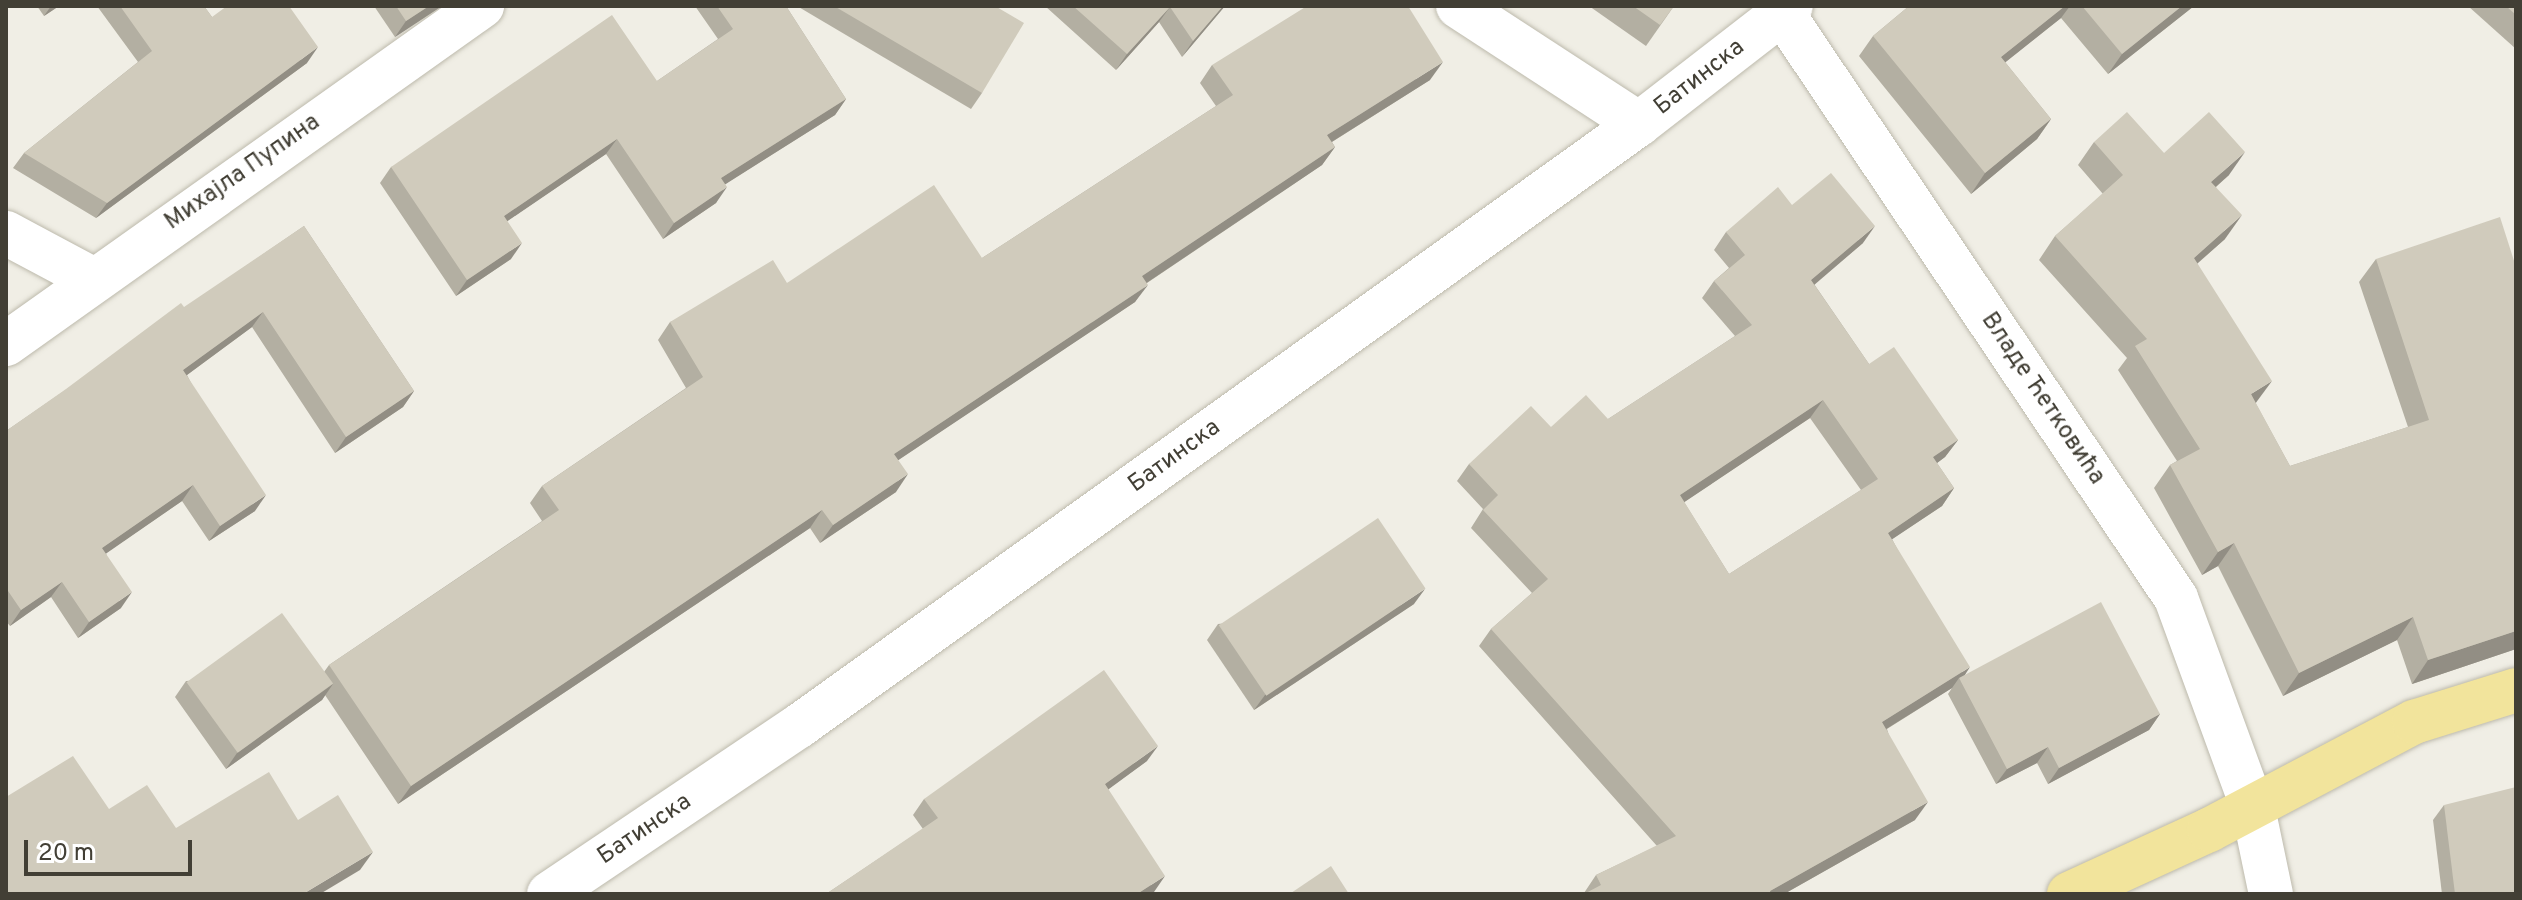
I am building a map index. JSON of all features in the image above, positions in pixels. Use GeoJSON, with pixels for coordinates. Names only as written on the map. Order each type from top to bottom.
{"type":"FeatureCollection","features":[{"type":"Feature","properties":{"kind":"main road"},"geometry":{"type":"LineString","coordinates":[[2069,894],[2253,808],[2414,722],[2516,690]]}},
{"type":"Feature","properties":{"kind":"street","name":"Михајла Пупина"},"geometry":{"type":"LineString","coordinates":[[6,344],[92,279],[482,6]]}},
{"type":"Feature","properties":{"kind":"street"},"geometry":{"type":"LineString","coordinates":[[1458,6],[1639,124]]}},
{"type":"Feature","properties":{"kind":"street","name":"Батинска"},"geometry":{"type":"LineString","coordinates":[[549,894],[799,726],[1639,124],[1787,10]]}},
{"type":"Feature","properties":{"kind":"street","name":"Владе Ћетковића"},"geometry":{"type":"LineString","coordinates":[[1787,10],[2176,598],[2253,808],[2271,894]]}},
{"type":"Feature","properties":{"kind":"street"},"geometry":{"type":"LineString","coordinates":[[6,233],[92,279]]}},
{"type":"Feature","properties":{"kind":"building"},"geometry":{"type":"Polygon","coordinates":[[[120,6],[204,6],[212,17],[227,6],[289,6],[318,47],[107,203],[24,153],[152,51],[120,6]]]}},
{"type":"Feature","properties":{"kind":"building"},"geometry":{"type":"Polygon","coordinates":[[[396,6],[429,6],[406,21],[396,6]]]}},
{"type":"Feature","properties":{"kind":"building"},"geometry":{"type":"Polygon","coordinates":[[[717,6],[786,6],[846,99],[721,178],[727,187],[674,223],[617,139],[504,216],[522,243],[467,280],[391,167],[612,15],[657,81],[733,29],[717,6]]]}},
{"type":"Feature","properties":{"kind":"building"},"geometry":{"type":"Polygon","coordinates":[[[834,6],[995,6],[1024,23],[982,93],[834,6]]]}},
{"type":"Feature","properties":{"kind":"building"},"geometry":{"type":"Polygon","coordinates":[[[1073,6],[1223,6],[1193,41],[1170,7],[1127,54],[1073,6]]]}},
{"type":"Feature","properties":{"kind":"building"},"geometry":{"type":"Polygon","coordinates":[[[1307,6],[1408,6],[1443,62],[1327,135],[1335,147],[1142,276],[1148,285],[894,454],[908,474],[833,525],[822,510],[411,786],[329,665],[559,510],[542,486],[703,377],[670,322],[773,260],[787,283],[934,185],[982,258],[1233,95],[1212,65],[1307,6]]]}},
{"type":"Feature","properties":{"kind":"building"},"geometry":{"type":"Polygon","coordinates":[[[1633,6],[1674,6],[1660,25],[1633,6]]]}},
{"type":"Feature","properties":{"kind":"building"},"geometry":{"type":"Polygon","coordinates":[[[1909,6],[2065,6],[2001,57],[2051,119],[1985,173],[1873,36],[1909,6]]]}},
{"type":"Feature","properties":{"kind":"building"},"geometry":{"type":"Polygon","coordinates":[[[2082,6],[2182,6],[2122,54],[2082,6]]]}},
{"type":"Feature","properties":{"kind":"building"},"geometry":{"type":"Polygon","coordinates":[[[2506,6],[2516,6],[2516,15],[2506,6]]]}},
{"type":"Feature","properties":{"kind":"building"},"geometry":{"type":"Polygon","coordinates":[[[2127,112],[2164,153],[2209,112],[2245,152],[2211,182],[2242,215],[2194,258],[2272,381],[2251,394],[2290,466],[2429,420],[2376,259],[2500,217],[2516,267],[2516,631],[2428,660],[2413,617],[2299,673],[2234,543],[2218,552],[2170,465],[2200,449],[2135,346],[2147,339],[2055,236],[2123,175],[2094,142],[2127,112]]]}},
{"type":"Feature","properties":{"kind":"building"},"geometry":{"type":"Polygon","coordinates":[[[1831,173],[1875,226],[1811,280],[1869,364],[1894,347],[1958,440],[1933,457],[1954,488],[1888,533],[1970,667],[1882,722],[1928,802],[1770,891],[1771,894],[1584,894],[1601,885],[1596,875],[1676,836],[1491,629],[1548,579],[1483,510],[1498,495],[1469,464],[1531,406],[1551,427],[1586,395],[1608,419],[1752,325],[1714,281],[1745,255],[1726,232],[1778,187],[1792,205],[1831,173]],[[1823,400],[1680,495],[1729,574],[1878,479],[1823,400]]]}},
{"type":"Feature","properties":{"kind":"building"},"geometry":{"type":"Polygon","coordinates":[[[304,226],[414,391],[346,437],[263,312],[183,370],[266,495],[220,526],[193,485],[102,548],[132,592],[89,622],[62,582],[21,610],[6,588],[6,431],[181,303],[184,307],[304,226]]]}},
{"type":"Feature","properties":{"kind":"building"},"geometry":{"type":"Polygon","coordinates":[[[1378,518],[1426,588],[1266,696],[1219,625],[1378,518]]]}},
{"type":"Feature","properties":{"kind":"building"},"geometry":{"type":"Polygon","coordinates":[[[2101,602],[2160,714],[2059,768],[2048,747],[2007,769],[1959,678],[2101,602]]]}},
{"type":"Feature","properties":{"kind":"building"},"geometry":{"type":"Polygon","coordinates":[[[282,613],[333,683],[238,753],[187,682],[282,613]]]}},
{"type":"Feature","properties":{"kind":"building"},"geometry":{"type":"Polygon","coordinates":[[[1104,670],[1158,746],[1105,784],[1165,876],[1137,894],[826,894],[938,818],[924,799],[1104,670]]]}},
{"type":"Feature","properties":{"kind":"building"},"geometry":{"type":"Polygon","coordinates":[[[73,756],[109,809],[147,785],[176,828],[269,772],[298,820],[338,795],[373,852],[303,894],[6,894],[6,797],[73,756]]]}},
{"type":"Feature","properties":{"kind":"building"},"geometry":{"type":"Polygon","coordinates":[[[2516,787],[2516,894],[2455,894],[2444,805],[2516,787]]]}},
{"type":"Feature","properties":{"kind":"building"},"geometry":{"type":"Polygon","coordinates":[[[1331,866],[1349,894],[1291,894],[1291,893],[1331,866]]]}}]}
